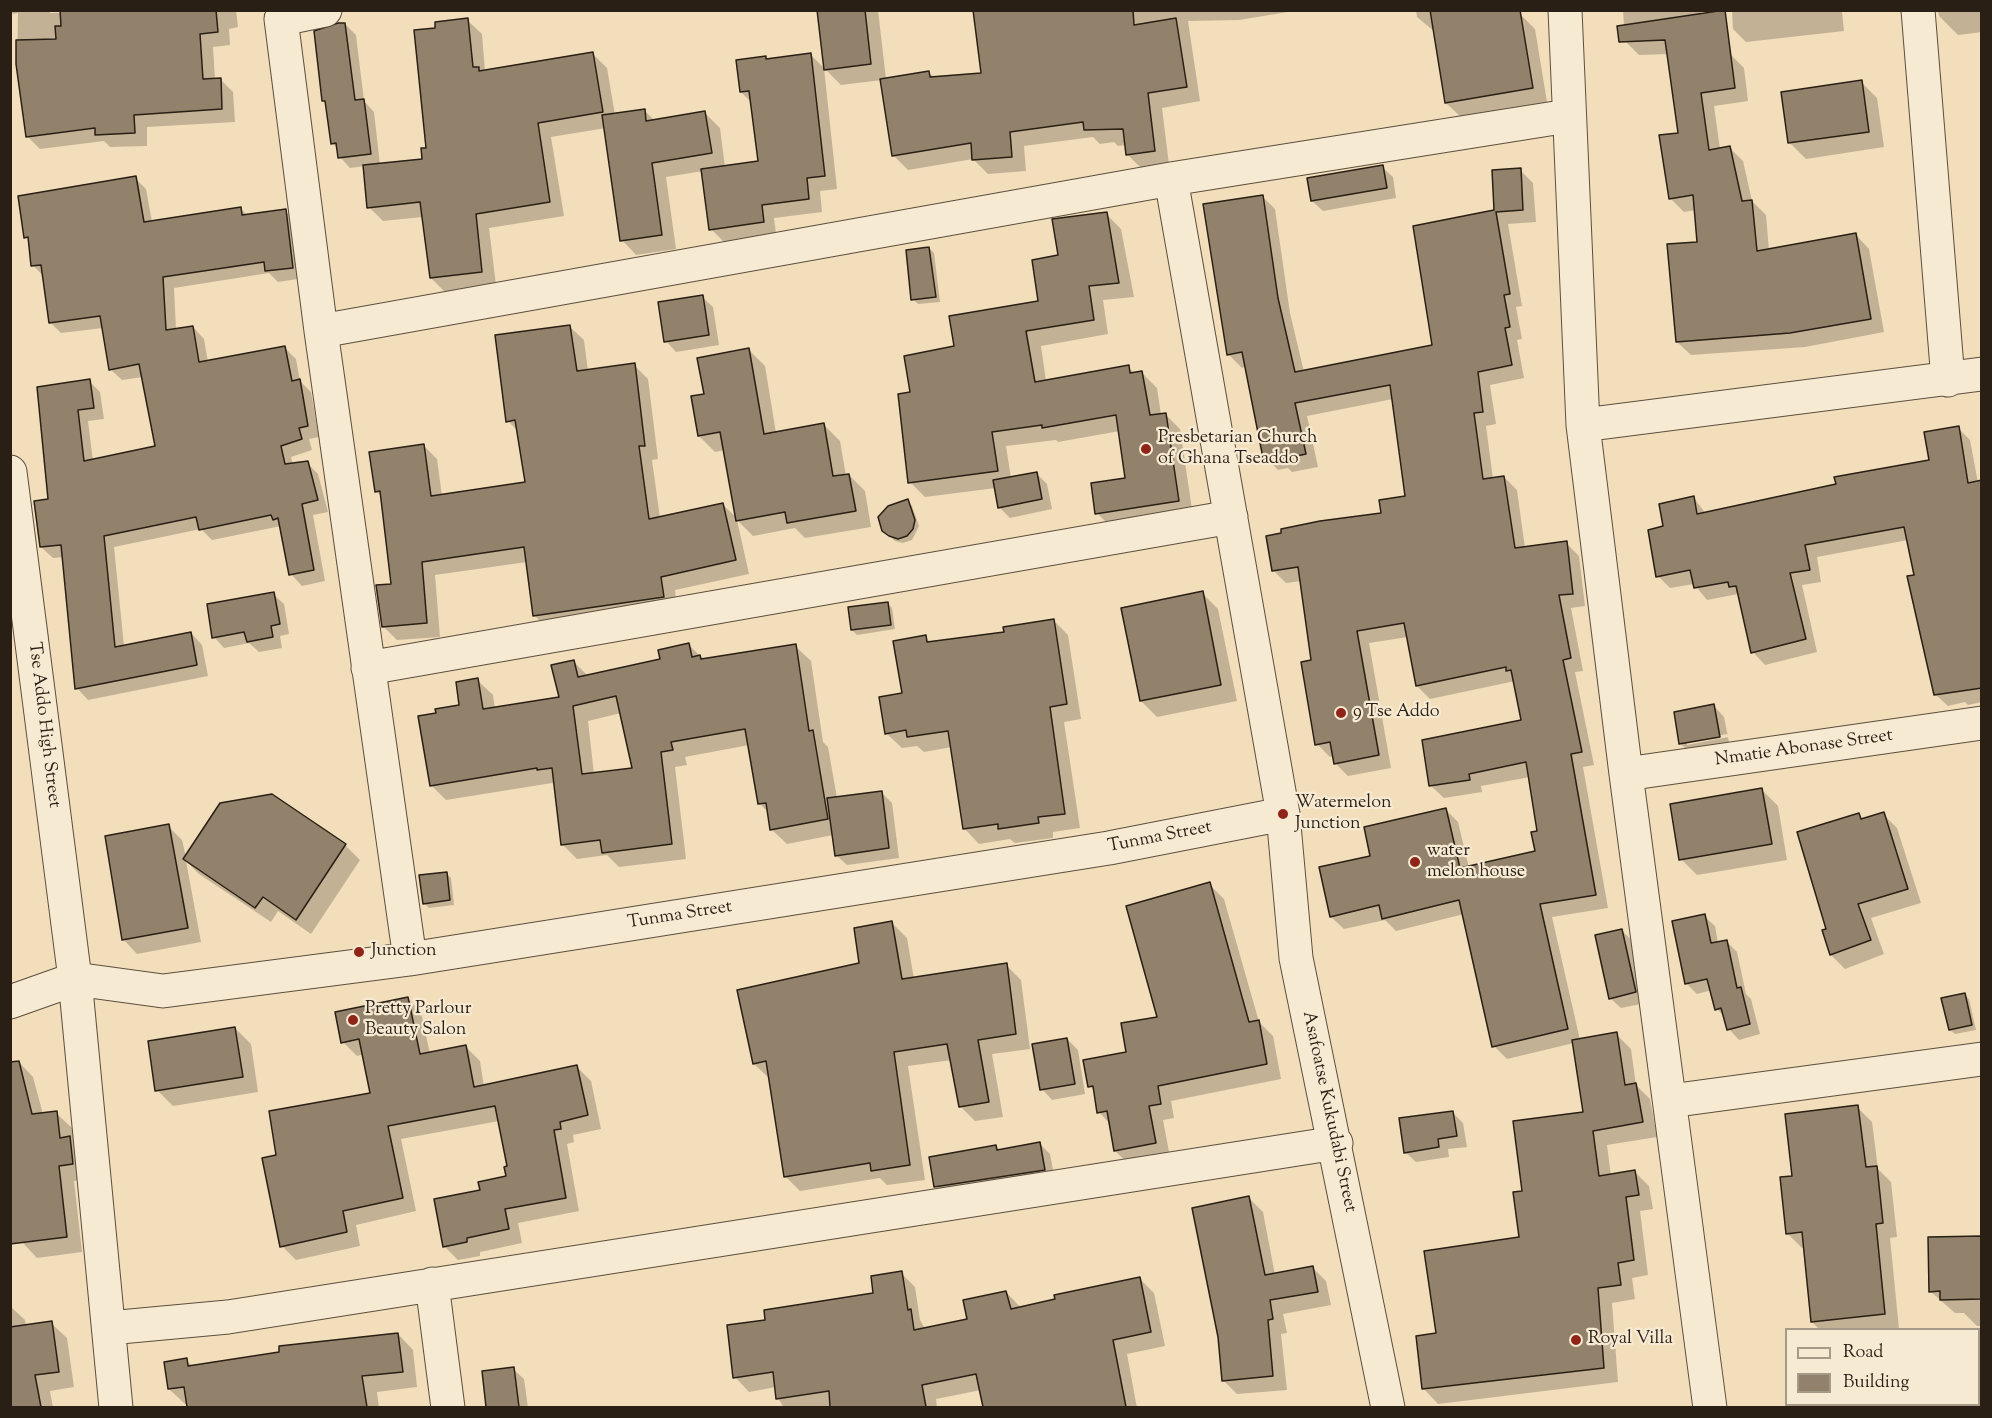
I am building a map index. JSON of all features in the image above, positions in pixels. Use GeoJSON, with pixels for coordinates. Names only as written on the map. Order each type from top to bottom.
{"type":"FeatureCollection","features":[{"type":"Feature","properties":{"kind":"street"},"geometry":{"type":"LineString","coordinates":[[325,10],[280,15],[321,331],[410,959]]}},
{"type":"Feature","properties":{"kind":"street"},"geometry":{"type":"LineString","coordinates":[[1565,10],[1583,425],[1626,774],[1710,1407]]}},
{"type":"Feature","properties":{"kind":"street"},"geometry":{"type":"LineString","coordinates":[[1918,10],[1948,380]]}},
{"type":"Feature","properties":{"kind":"street"},"geometry":{"type":"LineString","coordinates":[[321,331],[1171,179],[1568,116]]}},
{"type":"Feature","properties":{"kind":"street","name":"Asafoatse Kukudabi Street"},"geometry":{"type":"LineString","coordinates":[[1171,179],[1283,814],[1296,958],[1336,1143],[1388,1407]]}},
{"type":"Feature","properties":{"kind":"street"},"geometry":{"type":"LineString","coordinates":[[1583,425],[1982,374]]}},
{"type":"Feature","properties":{"kind":"street","name":"Tse Addo High Street"},"geometry":{"type":"LineString","coordinates":[[11,485],[75,979],[116,1407]]}},
{"type":"Feature","properties":{"kind":"street"},"geometry":{"type":"LineString","coordinates":[[368,668],[1231,517]]}},
{"type":"Feature","properties":{"kind":"street","name":"Nmatie Abonase Street"},"geometry":{"type":"LineString","coordinates":[[1626,774],[1982,723]]}},
{"type":"Feature","properties":{"kind":"street","name":"Tunma Street"},"geometry":{"type":"LineString","coordinates":[[75,979],[163,991],[410,959],[1102,849],[1283,814]]}},
{"type":"Feature","properties":{"kind":"street"},"geometry":{"type":"LineString","coordinates":[[10,1002],[75,979]]}},
{"type":"Feature","properties":{"kind":"street"},"geometry":{"type":"LineString","coordinates":[[1670,1101],[1982,1059]]}},
{"type":"Feature","properties":{"kind":"street"},"geometry":{"type":"LineString","coordinates":[[109,1328],[228,1317],[1336,1143]]}},
{"type":"Feature","properties":{"kind":"street"},"geometry":{"type":"LineString","coordinates":[[432,1284],[448,1407]]}},
{"type":"Feature","properties":{"kind":"building"},"geometry":{"type":"Polygon","coordinates":[[[60,10],[216,10],[218,32],[200,34],[203,79],[221,78],[222,109],[134,115],[135,133],[95,135],[95,128],[26,137],[16,64],[16,40],[56,39],[55,26],[61,26],[60,10]]]}},
{"type":"Feature","properties":{"kind":"building"},"geometry":{"type":"Polygon","coordinates":[[[817,10],[865,10],[871,64],[824,70],[817,10]]]}},
{"type":"Feature","properties":{"kind":"building"},"geometry":{"type":"Polygon","coordinates":[[[973,10],[1133,10],[1134,25],[1176,18],[1187,87],[1148,93],[1155,151],[1126,155],[1123,129],[1084,130],[1083,122],[1010,132],[1012,157],[972,160],[971,143],[892,156],[880,79],[929,71],[930,77],[981,73],[973,10]]]}},
{"type":"Feature","properties":{"kind":"building"},"geometry":{"type":"Polygon","coordinates":[[[1430,10],[1520,10],[1533,88],[1445,103],[1430,10]]]}},
{"type":"Feature","properties":{"kind":"building"},"geometry":{"type":"Polygon","coordinates":[[[1725,10],[1735,88],[1701,93],[1709,150],[1730,146],[1742,201],[1752,200],[1757,251],[1856,233],[1871,319],[1790,333],[1676,342],[1667,244],[1697,242],[1693,195],[1669,199],[1659,135],[1678,133],[1665,40],[1619,42],[1617,26],[1725,10]]]}},
{"type":"Feature","properties":{"kind":"building"},"geometry":{"type":"Polygon","coordinates":[[[468,18],[473,67],[479,67],[479,71],[593,52],[603,112],[538,123],[550,202],[476,214],[482,272],[430,278],[420,202],[367,208],[363,165],[422,159],[421,148],[426,148],[414,30],[435,28],[435,22],[468,18]]]}},
{"type":"Feature","properties":{"kind":"building"},"geometry":{"type":"Polygon","coordinates":[[[345,23],[355,100],[364,99],[371,154],[338,158],[336,143],[331,144],[325,101],[322,101],[314,31],[345,23]]]}},
{"type":"Feature","properties":{"kind":"building"},"geometry":{"type":"Polygon","coordinates":[[[811,53],[825,176],[807,178],[809,199],[762,205],[764,222],[709,230],[701,169],[758,161],[749,91],[740,92],[736,60],[811,53]]]}},
{"type":"Feature","properties":{"kind":"building"},"geometry":{"type":"Polygon","coordinates":[[[1862,80],[1869,132],[1788,143],[1781,92],[1862,80]]]}},
{"type":"Feature","properties":{"kind":"building"},"geometry":{"type":"Polygon","coordinates":[[[645,109],[646,121],[705,111],[712,153],[652,163],[662,235],[620,241],[602,115],[645,109]]]}},
{"type":"Feature","properties":{"kind":"building"},"geometry":{"type":"Polygon","coordinates":[[[1383,165],[1387,188],[1311,201],[1307,178],[1383,165]]]}},
{"type":"Feature","properties":{"kind":"building"},"geometry":{"type":"Polygon","coordinates":[[[1521,168],[1523,210],[1496,212],[1510,294],[1504,295],[1510,327],[1505,328],[1512,365],[1478,372],[1483,412],[1474,413],[1483,479],[1504,476],[1515,548],[1567,541],[1573,594],[1559,595],[1571,658],[1563,660],[1582,752],[1571,754],[1596,895],[1540,904],[1568,1029],[1492,1047],[1459,900],[1382,919],[1379,905],[1330,917],[1319,867],[1370,856],[1364,827],[1446,808],[1460,868],[1535,851],[1531,832],[1537,831],[1526,762],[1469,774],[1470,780],[1429,786],[1422,740],[1521,720],[1511,670],[1506,671],[1506,667],[1416,686],[1404,623],[1357,631],[1379,755],[1334,764],[1330,742],[1315,745],[1301,662],[1311,660],[1298,567],[1272,571],[1266,536],[1281,533],[1281,529],[1320,521],[1381,513],[1379,500],[1405,496],[1390,385],[1295,403],[1306,454],[1278,460],[1276,455],[1263,458],[1242,352],[1227,355],[1203,204],[1263,195],[1278,298],[1295,372],[1432,345],[1413,226],[1494,210],[1492,170],[1521,168]]]}},
{"type":"Feature","properties":{"kind":"building"},"geometry":{"type":"Polygon","coordinates":[[[136,176],[144,222],[241,207],[242,215],[286,209],[293,268],[265,271],[264,262],[163,277],[166,330],[193,326],[199,362],[285,346],[292,381],[300,379],[308,426],[299,428],[302,439],[281,446],[285,464],[308,461],[318,500],[302,504],[314,570],[289,575],[278,518],[273,520],[271,515],[199,530],[196,517],[104,536],[115,647],[191,632],[197,665],[75,689],[61,545],[40,547],[34,501],[48,499],[37,387],[90,379],[94,408],[78,410],[84,461],[155,446],[139,364],[109,370],[100,316],[49,323],[41,265],[31,266],[28,237],[24,238],[18,196],[136,176]]]}},
{"type":"Feature","properties":{"kind":"building"},"geometry":{"type":"Polygon","coordinates":[[[1107,212],[1119,283],[1089,286],[1094,320],[1026,331],[1035,382],[1129,365],[1130,373],[1142,371],[1150,415],[1166,413],[1179,501],[1095,514],[1091,483],[1125,478],[1116,415],[1042,428],[1042,425],[992,432],[998,471],[908,483],[898,394],[910,392],[904,356],[954,346],[949,316],[1038,301],[1032,260],[1058,255],[1052,219],[1107,212]]]}},
{"type":"Feature","properties":{"kind":"building"},"geometry":{"type":"Polygon","coordinates":[[[929,247],[936,297],[911,300],[906,250],[929,247]]]}},
{"type":"Feature","properties":{"kind":"building"},"geometry":{"type":"Polygon","coordinates":[[[703,295],[709,335],[664,342],[658,302],[703,295]]]}},
{"type":"Feature","properties":{"kind":"building"},"geometry":{"type":"Polygon","coordinates":[[[570,325],[577,371],[635,363],[645,446],[639,446],[649,519],[723,503],[736,560],[661,577],[664,597],[533,616],[524,547],[422,562],[427,623],[382,627],[376,585],[391,584],[380,491],[375,492],[369,452],[424,444],[431,496],[525,482],[515,420],[506,422],[495,335],[570,325]]]}},
{"type":"Feature","properties":{"kind":"building"},"geometry":{"type":"Polygon","coordinates":[[[749,348],[764,434],[824,423],[833,476],[849,474],[856,511],[787,523],[785,512],[736,521],[720,432],[698,436],[691,396],[704,394],[697,358],[749,348]]]}},
{"type":"Feature","properties":{"kind":"building"},"geometry":{"type":"Polygon","coordinates":[[[1959,426],[1968,483],[1982,480],[1982,688],[1934,695],[1907,576],[1914,575],[1904,527],[1805,545],[1810,570],[1790,573],[1806,639],[1751,653],[1736,586],[1729,587],[1728,582],[1694,588],[1690,570],[1656,577],[1648,530],[1663,526],[1659,504],[1694,496],[1697,514],[1836,484],[1834,477],[1929,460],[1924,432],[1959,426]]]}},
{"type":"Feature","properties":{"kind":"building"},"geometry":{"type":"Polygon","coordinates":[[[1037,472],[1042,499],[998,508],[993,480],[1037,472]]]}},
{"type":"Feature","properties":{"kind":"building"},"geometry":{"type":"Polygon","coordinates":[[[908,499],[915,520],[913,529],[907,536],[898,539],[889,536],[882,531],[878,517],[888,506],[908,499]]]}},
{"type":"Feature","properties":{"kind":"building"},"geometry":{"type":"Polygon","coordinates":[[[1203,591],[1221,685],[1140,701],[1121,608],[1203,591]]]}},
{"type":"Feature","properties":{"kind":"building"},"geometry":{"type":"Polygon","coordinates":[[[274,592],[280,624],[271,626],[273,637],[247,642],[244,632],[212,638],[207,604],[274,592]]]}},
{"type":"Feature","properties":{"kind":"building"},"geometry":{"type":"Polygon","coordinates":[[[888,602],[891,625],[851,630],[848,607],[888,602]]]}},
{"type":"Feature","properties":{"kind":"building"},"geometry":{"type":"Polygon","coordinates":[[[1054,619],[1067,704],[1050,707],[1065,814],[1038,817],[1039,823],[998,829],[998,824],[963,829],[948,731],[907,737],[906,730],[885,734],[879,697],[902,693],[893,641],[926,635],[927,642],[1004,632],[1003,627],[1054,619]]]}},
{"type":"Feature","properties":{"kind":"building"},"geometry":{"type":"Polygon","coordinates":[[[689,643],[692,657],[700,655],[701,659],[796,644],[809,731],[813,730],[828,819],[770,830],[766,803],[758,804],[745,729],[671,742],[673,750],[661,752],[672,844],[602,853],[600,840],[561,845],[552,768],[537,770],[537,768],[430,786],[418,716],[436,713],[435,709],[459,705],[456,682],[478,678],[483,709],[559,697],[551,665],[574,660],[578,677],[660,659],[658,650],[689,643]],[[616,696],[573,706],[582,774],[632,768],[616,696]]]}},
{"type":"Feature","properties":{"kind":"building"},"geometry":{"type":"Polygon","coordinates":[[[1714,704],[1720,737],[1679,744],[1674,712],[1714,704]]]}},
{"type":"Feature","properties":{"kind":"building"},"geometry":{"type":"Polygon","coordinates":[[[1762,788],[1772,844],[1679,860],[1670,804],[1762,788]]]}},
{"type":"Feature","properties":{"kind":"building"},"geometry":{"type":"Polygon","coordinates":[[[882,791],[889,848],[835,856],[827,798],[882,791]]]}},
{"type":"Feature","properties":{"kind":"building"},"geometry":{"type":"Polygon","coordinates":[[[272,794],[346,844],[296,920],[263,897],[255,908],[183,859],[220,803],[272,794]]]}},
{"type":"Feature","properties":{"kind":"building"},"geometry":{"type":"Polygon","coordinates":[[[1884,812],[1908,889],[1858,904],[1871,940],[1830,955],[1822,930],[1826,929],[1797,832],[1859,813],[1861,819],[1884,812]]]}},
{"type":"Feature","properties":{"kind":"building"},"geometry":{"type":"Polygon","coordinates":[[[169,824],[188,928],[122,940],[105,836],[169,824]]]}},
{"type":"Feature","properties":{"kind":"building"},"geometry":{"type":"Polygon","coordinates":[[[447,872],[450,900],[423,904],[419,875],[447,872]]]}},
{"type":"Feature","properties":{"kind":"building"},"geometry":{"type":"Polygon","coordinates":[[[1210,882],[1249,1022],[1259,1020],[1267,1064],[1158,1086],[1161,1104],[1149,1106],[1156,1143],[1114,1151],[1107,1111],[1097,1113],[1093,1086],[1088,1087],[1083,1060],[1126,1052],[1121,1023],[1157,1017],[1126,906],[1210,882]]]}},
{"type":"Feature","properties":{"kind":"building"},"geometry":{"type":"Polygon","coordinates":[[[1705,914],[1711,943],[1727,940],[1737,988],[1741,987],[1750,1024],[1727,1030],[1721,1008],[1715,1010],[1707,979],[1685,984],[1672,921],[1705,914]]]}},
{"type":"Feature","properties":{"kind":"building"},"geometry":{"type":"Polygon","coordinates":[[[892,921],[902,979],[1007,963],[1016,1034],[978,1040],[989,1102],[959,1107],[947,1044],[894,1052],[910,1165],[871,1171],[870,1163],[784,1177],[766,1061],[753,1064],[737,990],[859,963],[854,928],[892,921]]]}},
{"type":"Feature","properties":{"kind":"building"},"geometry":{"type":"Polygon","coordinates":[[[1622,929],[1636,992],[1609,999],[1595,935],[1622,929]]]}},
{"type":"Feature","properties":{"kind":"building"},"geometry":{"type":"Polygon","coordinates":[[[1965,993],[1972,1025],[1949,1030],[1941,998],[1965,993]]]}},
{"type":"Feature","properties":{"kind":"building"},"geometry":{"type":"Polygon","coordinates":[[[408,997],[420,1054],[466,1045],[474,1087],[577,1065],[588,1115],[560,1122],[561,1129],[554,1130],[566,1198],[505,1209],[509,1229],[467,1238],[467,1242],[443,1247],[434,1199],[480,1190],[478,1182],[506,1176],[504,1167],[507,1166],[495,1106],[388,1126],[403,1198],[343,1211],[347,1232],[280,1247],[262,1158],[276,1155],[269,1111],[370,1093],[359,1039],[341,1043],[335,1012],[408,997]]]}},
{"type":"Feature","properties":{"kind":"building"},"geometry":{"type":"Polygon","coordinates":[[[235,1027],[243,1077],[155,1091],[148,1041],[235,1027]]]}},
{"type":"Feature","properties":{"kind":"building"},"geometry":{"type":"Polygon","coordinates":[[[1617,1032],[1625,1085],[1636,1083],[1643,1122],[1593,1131],[1599,1176],[1635,1170],[1639,1195],[1626,1197],[1634,1260],[1618,1263],[1621,1285],[1598,1288],[1604,1368],[1422,1389],[1416,1336],[1436,1333],[1424,1251],[1519,1237],[1513,1192],[1522,1191],[1513,1121],[1583,1112],[1572,1040],[1617,1032]]]}},
{"type":"Feature","properties":{"kind":"building"},"geometry":{"type":"Polygon","coordinates":[[[1067,1038],[1075,1084],[1040,1090],[1032,1044],[1067,1038]]]}},
{"type":"Feature","properties":{"kind":"building"},"geometry":{"type":"Polygon","coordinates":[[[19,1061],[32,1114],[57,1111],[60,1138],[70,1136],[73,1164],[59,1166],[67,1237],[10,1244],[10,1062],[19,1061]]]}},
{"type":"Feature","properties":{"kind":"building"},"geometry":{"type":"Polygon","coordinates":[[[1858,1105],[1866,1167],[1877,1166],[1883,1223],[1876,1224],[1885,1314],[1811,1322],[1802,1232],[1786,1234],[1780,1177],[1792,1176],[1785,1114],[1858,1105]]]}},
{"type":"Feature","properties":{"kind":"building"},"geometry":{"type":"Polygon","coordinates":[[[1453,1111],[1457,1136],[1438,1139],[1439,1147],[1404,1153],[1399,1118],[1453,1111]]]}},
{"type":"Feature","properties":{"kind":"building"},"geometry":{"type":"Polygon","coordinates":[[[1040,1142],[1045,1170],[934,1187],[929,1157],[996,1145],[997,1150],[1040,1142]]]}},
{"type":"Feature","properties":{"kind":"building"},"geometry":{"type":"Polygon","coordinates":[[[1249,1196],[1265,1275],[1313,1266],[1318,1292],[1270,1300],[1273,1319],[1268,1320],[1273,1376],[1222,1381],[1218,1337],[1192,1208],[1249,1196]]]}},
{"type":"Feature","properties":{"kind":"building"},"geometry":{"type":"Polygon","coordinates":[[[1982,1236],[1982,1299],[1940,1300],[1940,1291],[1929,1292],[1928,1237],[1982,1236]]]}},
{"type":"Feature","properties":{"kind":"building"},"geometry":{"type":"Polygon","coordinates":[[[902,1271],[908,1310],[911,1309],[914,1330],[967,1319],[963,1300],[1006,1291],[1011,1309],[1055,1299],[1054,1295],[1140,1277],[1151,1332],[1113,1340],[1126,1407],[983,1407],[976,1374],[922,1385],[926,1407],[830,1407],[829,1391],[776,1399],[773,1372],[733,1378],[727,1325],[765,1320],[764,1310],[873,1293],[871,1276],[902,1271]]]}},
{"type":"Feature","properties":{"kind":"building"},"geometry":{"type":"Polygon","coordinates":[[[52,1321],[59,1372],[35,1375],[41,1407],[10,1407],[10,1327],[52,1321]]]}},
{"type":"Feature","properties":{"kind":"building"},"geometry":{"type":"Polygon","coordinates":[[[398,1333],[403,1372],[362,1376],[367,1407],[187,1407],[184,1387],[168,1389],[164,1362],[187,1358],[188,1366],[279,1352],[279,1346],[398,1333]]]}},
{"type":"Feature","properties":{"kind":"building"},"geometry":{"type":"Polygon","coordinates":[[[514,1367],[519,1407],[486,1407],[482,1371],[514,1367]]]}},
{"type":"Feature","properties":{"kind":"place","name":"Presbetarian Church of Ghana Tseaddo"},"geometry":{"type":"Point","coordinates":[1146,449]}},
{"type":"Feature","properties":{"kind":"place","name":"9 Tse Addo"},"geometry":{"type":"Point","coordinates":[1341,713]}},
{"type":"Feature","properties":{"kind":"place","name":"Watermelon Junction"},"geometry":{"type":"Point","coordinates":[1283,814]}},
{"type":"Feature","properties":{"kind":"place","name":"water melon house"},"geometry":{"type":"Point","coordinates":[1415,862]}},
{"type":"Feature","properties":{"kind":"place","name":"Junction"},"geometry":{"type":"Point","coordinates":[359,952]}},
{"type":"Feature","properties":{"kind":"place","name":"Pretty Parlour Beauty Salon"},"geometry":{"type":"Point","coordinates":[353,1020]}},
{"type":"Feature","properties":{"kind":"place","name":"Royal Villa"},"geometry":{"type":"Point","coordinates":[1576,1340]}}]}
